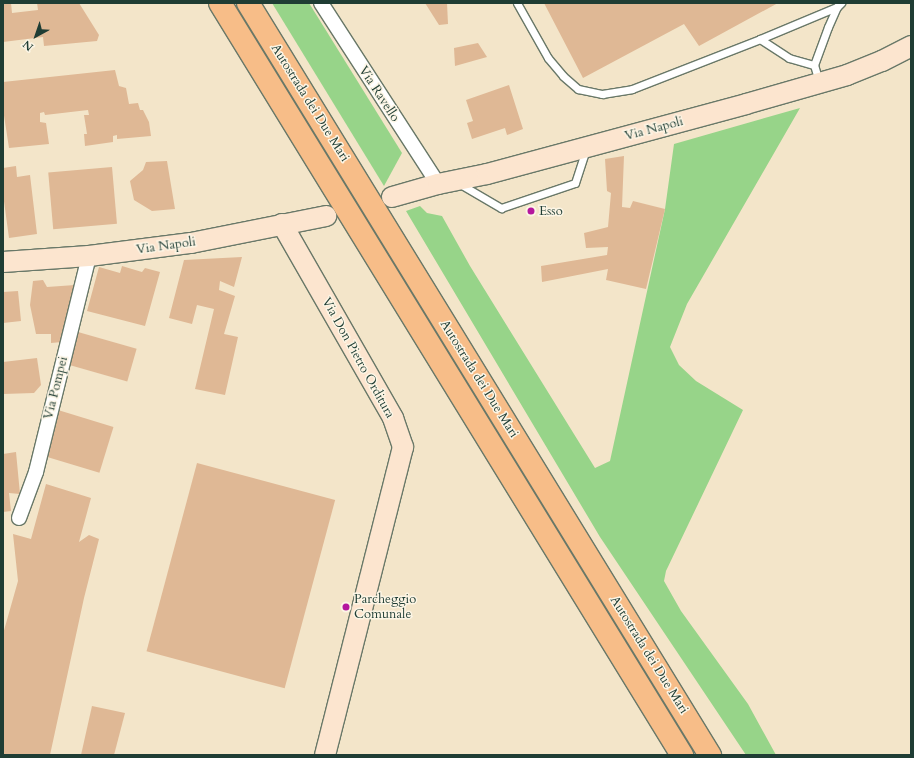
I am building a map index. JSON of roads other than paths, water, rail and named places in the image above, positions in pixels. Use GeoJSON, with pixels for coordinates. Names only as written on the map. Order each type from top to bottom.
{"type":"FeatureCollection","features":[{"type":"Feature","properties":{"kind":"highway","name":"Autostrada dei Due Mari"},"geometry":{"type":"LineString","coordinates":[[220,3],[682,755]]}},
{"type":"Feature","properties":{"kind":"highway","name":"Autostrada dei Due Mari"},"geometry":{"type":"LineString","coordinates":[[248,3],[710,755]]}},
{"type":"Feature","properties":{"kind":"main road","name":"Via Napoli"},"geometry":{"type":"LineString","coordinates":[[392,197],[446,182],[487,174],[587,147],[817,74],[847,75],[882,61],[911,46]]}},
{"type":"Feature","properties":{"kind":"main road","name":"Via Napoli"},"geometry":{"type":"LineString","coordinates":[[3,262],[89,256],[192,243],[326,216]]}},
{"type":"Feature","properties":{"kind":"main road","name":"Via Don Pietro Orditura"},"geometry":{"type":"LineString","coordinates":[[282,224],[393,418],[402,447],[325,755]]}},
{"type":"Feature","properties":{"kind":"street","name":"Via Ravello"},"geometry":{"type":"LineString","coordinates":[[321,3],[446,182]]}},
{"type":"Feature","properties":{"kind":"street","name":"Via Pompei"},"geometry":{"type":"LineString","coordinates":[[19,518],[36,472],[89,256]]}},
{"type":"Feature","properties":{"kind":"lane"},"geometry":{"type":"LineString","coordinates":[[517,3],[548,58],[563,76],[578,89],[602,94],[632,89],[760,39],[839,5]]}},
{"type":"Feature","properties":{"kind":"lane"},"geometry":{"type":"LineString","coordinates":[[760,39],[817,74],[839,5]]}},
{"type":"Feature","properties":{"kind":"lane"},"geometry":{"type":"LineString","coordinates":[[446,182],[501,208],[575,183],[587,147]]}},
{"type":"Feature","properties":{"kind":"place","name":"Esso"},"geometry":{"type":"Point","coordinates":[531,211]}},
{"type":"Feature","properties":{"kind":"place","name":"Parcheggio Comunale"},"geometry":{"type":"Point","coordinates":[346,607]}}]}
